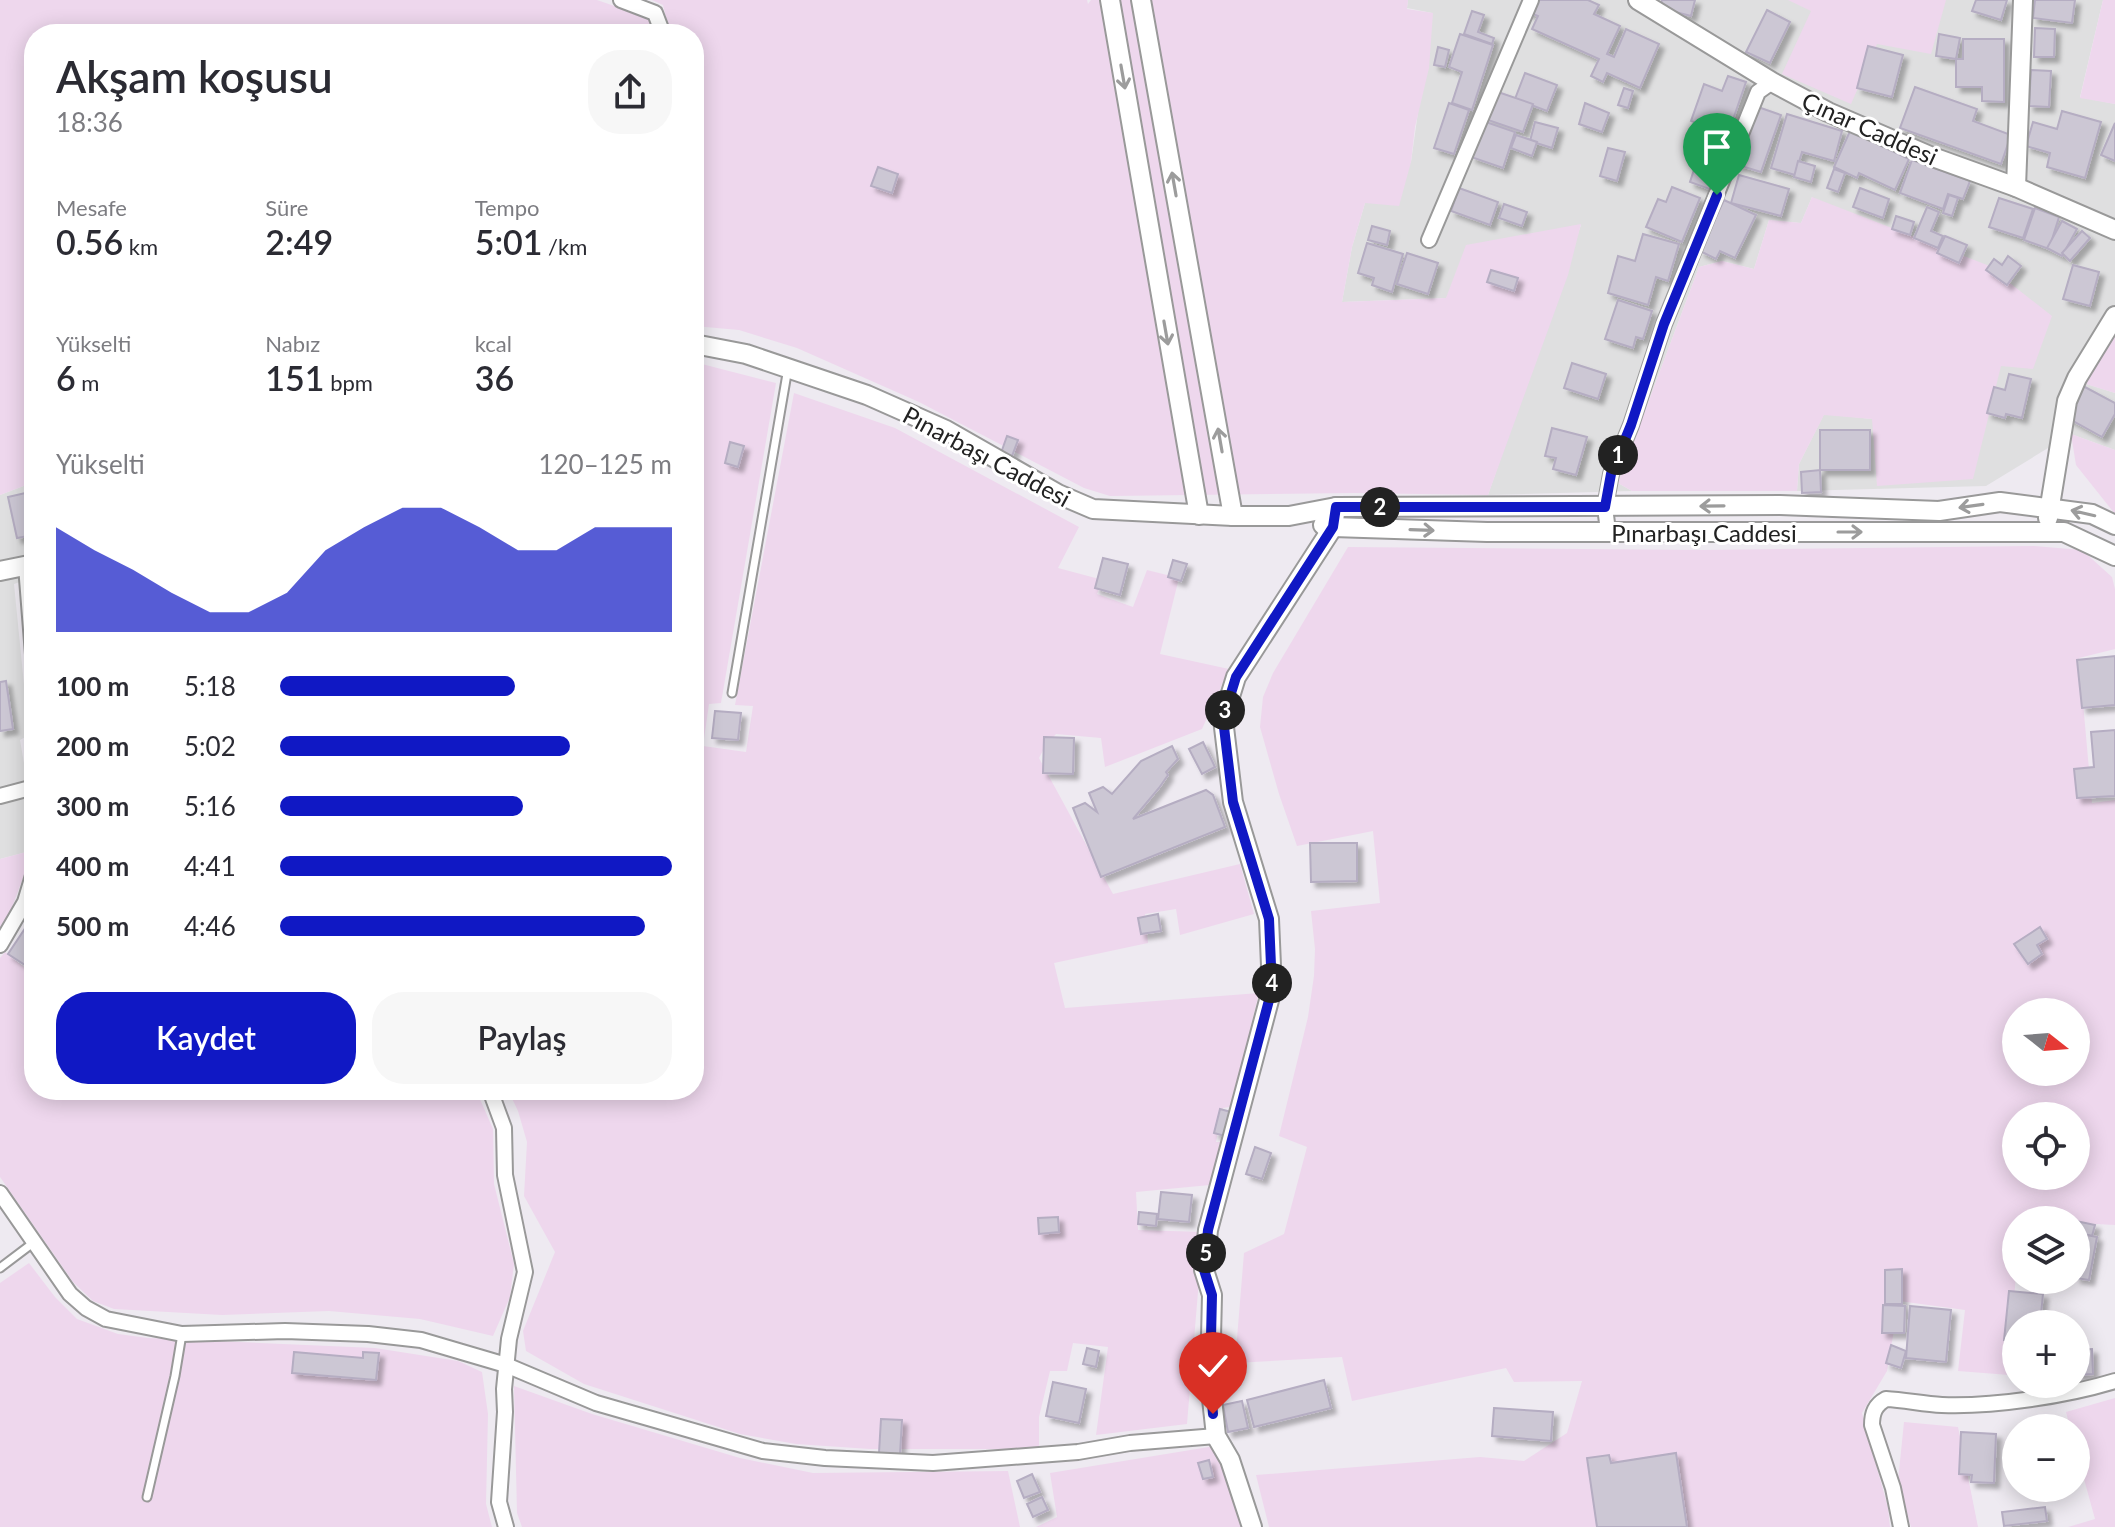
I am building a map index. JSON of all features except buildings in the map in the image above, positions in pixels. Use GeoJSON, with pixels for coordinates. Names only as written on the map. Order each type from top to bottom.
{"type":"FeatureCollection","features":[{"type":"Feature","properties":{"kind":"street"},"geometry":{"type":"LineString","coordinates":[[621,0],[655,13],[659,24]]}},
{"type":"Feature","properties":{"kind":"street"},"geometry":{"type":"LineString","coordinates":[[1110,0],[1199,515]]}},
{"type":"Feature","properties":{"kind":"street"},"geometry":{"type":"LineString","coordinates":[[1141,0],[1233,516]]}},
{"type":"Feature","properties":{"kind":"street"},"geometry":{"type":"LineString","coordinates":[[1429,240],[1531,0]]}},
{"type":"Feature","properties":{"kind":"street","name":"Çınar Caddesi"},"geometry":{"type":"LineString","coordinates":[[1638,0],[1658,6],[1772,82],[1857,124],[2115,230]]}},
{"type":"Feature","properties":{"kind":"street"},"geometry":{"type":"LineString","coordinates":[[2016,187],[2023,0]]}},
{"type":"Feature","properties":{"kind":"street"},"geometry":{"type":"LineString","coordinates":[[1608,531],[1605,507],[1611,474],[1631,425],[1664,324],[1758,92],[1772,82]]}},
{"type":"Feature","properties":{"kind":"street"},"geometry":{"type":"LineString","coordinates":[[2046,532],[2067,401],[2077,378],[2115,316]]}},
{"type":"Feature","properties":{"kind":"street","name":"Pınarbaşı Caddesi"},"geometry":{"type":"LineString","coordinates":[[704,346],[746,354],[867,395],[946,430],[1076,504],[1093,509],[1233,516],[1289,516],[1336,507],[1780,505],[1939,511],[2000,502],[2092,514],[2115,525]]}},
{"type":"Feature","properties":{"kind":"street"},"geometry":{"type":"LineString","coordinates":[[1252,1527],[1230,1460],[1216,1436],[1210,1380],[1212,1295],[1204,1270],[1208,1230],[1268,1002],[1272,975],[1269,919],[1233,802],[1223,719],[1236,677],[1333,527],[1336,507]]}},
{"type":"Feature","properties":{"kind":"street","name":"Pınarbaşı Caddesi"},"geometry":{"type":"LineString","coordinates":[[1289,516],[1333,527],[1487,532],[2064,532],[2115,556]]}},
{"type":"Feature","properties":{"kind":"street"},"geometry":{"type":"LineString","coordinates":[[0,571],[24,566]]}},
{"type":"Feature","properties":{"kind":"street"},"geometry":{"type":"LineString","coordinates":[[0,796],[24,790]]}},
{"type":"Feature","properties":{"kind":"street"},"geometry":{"type":"LineString","coordinates":[[0,945],[24,904]]}},
{"type":"Feature","properties":{"kind":"street"},"geometry":{"type":"LineString","coordinates":[[494,1100],[504,1128],[505,1175],[525,1272],[506,1365],[499,1502],[506,1527]]}},
{"type":"Feature","properties":{"kind":"street"},"geometry":{"type":"LineString","coordinates":[[0,1193],[70,1294],[106,1319],[182,1334],[285,1331],[368,1334],[421,1340],[506,1365],[596,1403],[739,1445],[789,1456],[933,1463],[1078,1452],[1130,1443],[1216,1436]]}},
{"type":"Feature","properties":{"kind":"street"},"geometry":{"type":"LineString","coordinates":[[1901,1527],[1893,1488],[1872,1425],[1872,1415],[1878,1403],[1886,1399],[1967,1405],[2084,1389],[2115,1381]]}},
{"type":"Feature","properties":{"kind":"lane"},"geometry":{"type":"LineString","coordinates":[[732,693],[788,367]]}},
{"type":"Feature","properties":{"kind":"lane"},"geometry":{"type":"LineString","coordinates":[[0,1268],[34,1242]]}},
{"type":"Feature","properties":{"kind":"lane"},"geometry":{"type":"LineString","coordinates":[[147,1497],[182,1334]]}},
{"type":"Feature","properties":{"kind":"shaded area"},"geometry":{"type":"Polygon","coordinates":[[[0,0],[597,0],[649,18],[652,24],[24,24],[24,486],[0,495],[0,0]]]}},
{"type":"Feature","properties":{"kind":"shaded area"},"geometry":{"type":"Polygon","coordinates":[[[652,0],[1087,0],[1088,4],[1091,0],[1408,0],[1407,9],[1433,13],[1429,68],[1399,206],[1365,203],[1352,247],[1342,302],[1446,298],[1466,245],[1581,224],[1568,275],[1488,495],[1110,496],[1084,488],[919,402],[797,348],[739,330],[704,327],[704,24],[668,24],[663,5],[652,0]]]}},
{"type":"Feature","properties":{"kind":"shaded area"},"geometry":{"type":"Polygon","coordinates":[[[1408,0],[2103,0],[2080,97],[2115,104],[2115,333],[2087,384],[2115,393],[2115,450],[2071,434],[1986,486],[1797,491],[1799,464],[1824,414],[1872,419],[1973,479],[1812,197],[1801,223],[1769,220],[1754,269],[1722,261],[1699,267],[1618,483],[1632,491],[1488,495],[1581,225],[1446,298],[1342,302],[1352,247],[1365,203],[1411,162],[1432,13],[1407,8],[1408,0]]]}},
{"type":"Feature","properties":{"kind":"shaded area"},"geometry":{"type":"Polygon","coordinates":[[[1788,0],[1946,0],[1931,54],[1877,44],[1851,104],[1782,74],[1811,11],[1788,0]]]}},
{"type":"Feature","properties":{"kind":"shaded area"},"geometry":{"type":"Polygon","coordinates":[[[2103,0],[2115,0],[2115,104],[2080,98],[2103,0]]]}},
{"type":"Feature","properties":{"kind":"shaded area"},"geometry":{"type":"Polygon","coordinates":[[[1812,197],[1987,265],[2052,316],[2033,369],[2001,366],[1973,479],[1877,486],[1872,419],[1824,415],[1799,464],[1797,491],[1632,491],[1618,483],[1699,267],[1722,261],[1754,269],[1769,220],[1801,223],[1812,197]]]}},
{"type":"Feature","properties":{"kind":"shaded area"},"geometry":{"type":"Polygon","coordinates":[[[2115,333],[2115,393],[2086,384],[2115,333]]]}},
{"type":"Feature","properties":{"kind":"shaded area"},"geometry":{"type":"Polygon","coordinates":[[[704,365],[776,383],[721,703],[709,704],[704,739],[704,365]]]}},
{"type":"Feature","properties":{"kind":"shaded area"},"geometry":{"type":"Polygon","coordinates":[[[794,393],[895,428],[1079,527],[1058,568],[1103,580],[1097,594],[1133,607],[1147,570],[1179,578],[1160,654],[1229,669],[1202,729],[1105,767],[1101,738],[1056,734],[1039,758],[1113,894],[1240,864],[1254,914],[1180,935],[1176,909],[1145,914],[1148,943],[1054,963],[1065,1008],[1259,993],[1236,1106],[1223,1108],[1216,1142],[1222,1142],[1210,1185],[1136,1192],[1138,1230],[1203,1232],[1187,1424],[1096,1435],[1108,1347],[1073,1343],[1067,1371],[1050,1371],[1039,1417],[1039,1449],[870,1449],[796,1444],[740,1434],[584,1384],[526,1351],[523,1331],[555,1252],[524,1196],[527,1142],[513,1100],[704,1100],[704,746],[746,752],[753,706],[735,705],[794,393]]]}},
{"type":"Feature","properties":{"kind":"shaded area"},"geometry":{"type":"Polygon","coordinates":[[[2071,434],[2115,450],[2115,514],[2076,465],[2071,434]]]}},
{"type":"Feature","properties":{"kind":"shaded area"},"geometry":{"type":"Polygon","coordinates":[[[24,486],[24,580],[14,584],[24,685],[24,738],[20,740],[24,763],[24,853],[0,859],[0,495],[24,486]]]}},
{"type":"Feature","properties":{"kind":"shaded area"},"geometry":{"type":"Polygon","coordinates":[[[2034,546],[2082,550],[2112,577],[2115,589],[2115,649],[2079,658],[2092,803],[2115,800],[2115,1225],[2090,1224],[2090,1206],[2002,1206],[2002,1294],[2015,1294],[2013,1310],[2002,1310],[2002,1374],[1958,1371],[1965,1310],[1899,1301],[1887,1371],[1862,1413],[1888,1508],[1890,1527],[1269,1527],[1256,1475],[1480,1457],[1524,1461],[1567,1433],[1582,1381],[1514,1382],[1506,1368],[1352,1401],[1342,1357],[1235,1363],[1244,1253],[1284,1234],[1307,1147],[1279,1136],[1308,1017],[1314,976],[1311,911],[1380,903],[1373,831],[1297,846],[1260,727],[1263,697],[1273,673],[1348,547],[1703,550],[2034,546]]]}},
{"type":"Feature","properties":{"kind":"shaded area"},"geometry":{"type":"Polygon","coordinates":[[[24,853],[24,875],[6,923],[0,930],[0,859],[24,853]]]}},
{"type":"Feature","properties":{"kind":"shaded area"},"geometry":{"type":"Polygon","coordinates":[[[5,952],[24,967],[24,1100],[480,1100],[493,1129],[494,1184],[514,1264],[510,1297],[493,1336],[420,1319],[329,1311],[222,1315],[114,1309],[93,1301],[73,1282],[0,1177],[0,958],[5,952]]]}},
{"type":"Feature","properties":{"kind":"shaded area"},"geometry":{"type":"Polygon","coordinates":[[[29,1263],[77,1319],[118,1334],[375,1348],[458,1361],[482,1372],[488,1414],[486,1504],[492,1527],[0,1527],[0,1283],[29,1263]]]}},
{"type":"Feature","properties":{"kind":"shaded area"},"geometry":{"type":"Polygon","coordinates":[[[514,1386],[592,1414],[740,1458],[813,1473],[1008,1471],[1020,1527],[522,1527],[517,1513],[514,1386]]]}},
{"type":"Feature","properties":{"kind":"shaded area"},"geometry":{"type":"Polygon","coordinates":[[[2115,1398],[2115,1527],[2068,1527],[2095,1519],[2090,1501],[2090,1414],[2066,1412],[2115,1398]]]}},
{"type":"Feature","properties":{"kind":"shaded area"},"geometry":{"type":"Polygon","coordinates":[[[1904,1422],[1958,1427],[1978,1527],[1911,1527],[1898,1481],[1904,1422]]]}},
{"type":"Feature","properties":{"kind":"shaded area"},"geometry":{"type":"Polygon","coordinates":[[[1221,1445],[1247,1527],[1036,1527],[1057,1517],[1050,1473],[1221,1445]]]}},
{"type":"Feature","properties":{"kind":"route"},"geometry":{"type":"LineString","coordinates":[[1213,1414],[1209,1337],[1212,1295],[1204,1270],[1208,1230],[1272,989],[1269,919],[1233,802],[1226,756],[1223,719],[1236,677],[1333,527],[1336,507],[1605,507],[1611,474],[1631,425],[1664,324],[1717,195]]}}]}
